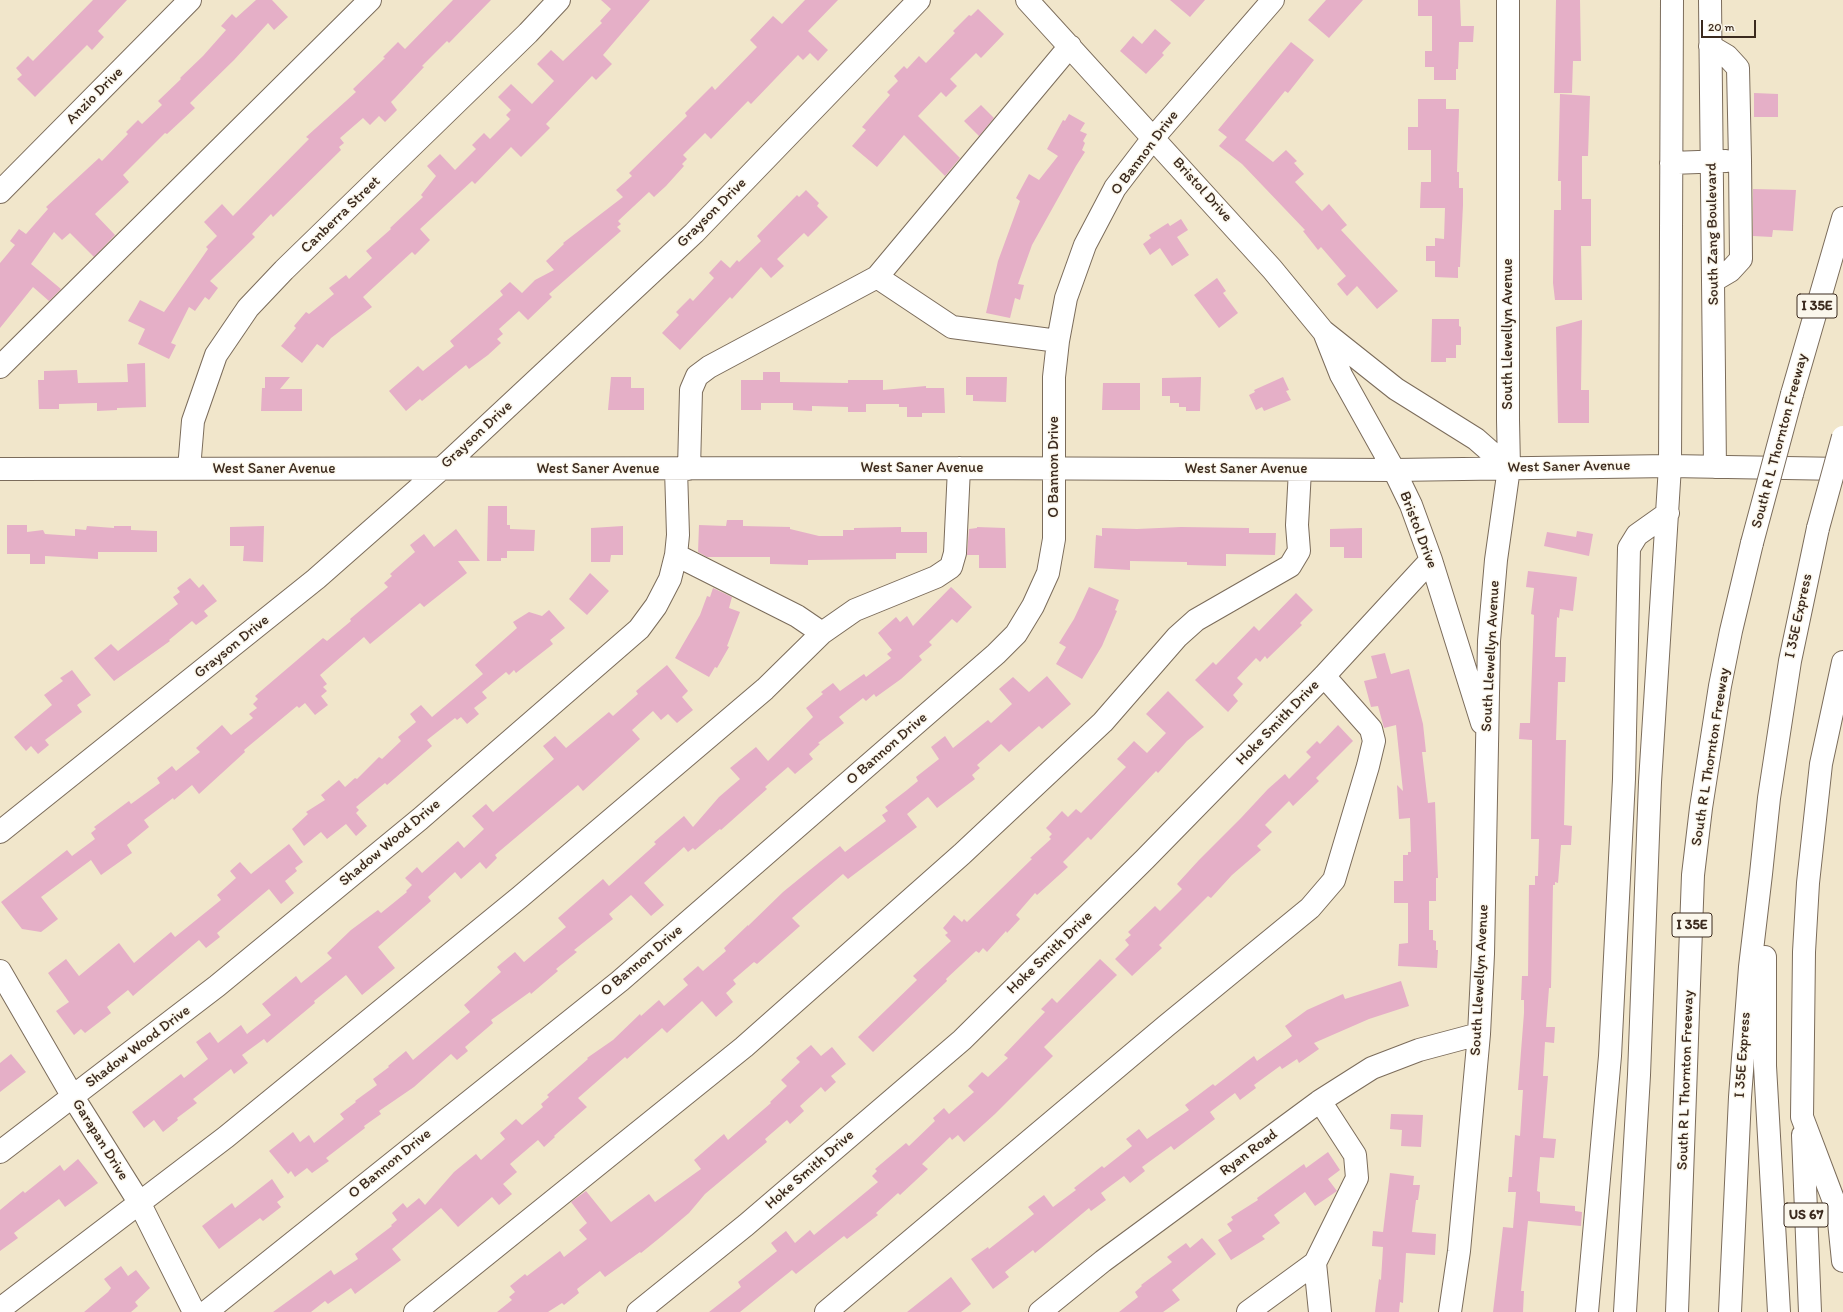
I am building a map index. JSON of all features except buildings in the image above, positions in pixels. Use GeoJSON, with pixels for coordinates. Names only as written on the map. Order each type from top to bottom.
{"type":"FeatureCollection","features":[{"type":"Feature","properties":{"kind":"main road","name":"Anzio Drive"},"geometry":{"type":"LineString","coordinates":[[0,192],[190,0]]}},
{"type":"Feature","properties":{"kind":"main road"},"geometry":{"type":"LineString","coordinates":[[0,367],[370,0]]}},
{"type":"Feature","properties":{"kind":"main road","name":"Canberra Street"},"geometry":{"type":"LineString","coordinates":[[189,469],[193,421],[216,356],[248,308],[284,270],[528,33],[559,0]]}},
{"type":"Feature","properties":{"kind":"main road","name":"Grayson Drive"},"geometry":{"type":"LineString","coordinates":[[0,832],[316,579],[441,469],[694,233],[919,0]]}},
{"type":"Feature","properties":{"kind":"main road","name":"Bristol Drive"},"geometry":{"type":"LineString","coordinates":[[1027,0],[1154,137],[1272,268],[1323,331],[1396,389],[1476,439],[1509,468]]}},
{"type":"Feature","properties":{"kind":"main road","name":"O Bannon Drive"},"geometry":{"type":"LineString","coordinates":[[206,1312],[620,981],[996,654],[1016,634],[1033,606],[1048,573],[1054,538],[1054,377],[1058,341],[1066,298],[1085,245],[1115,188],[1154,137],[1273,0]]}},
{"type":"Feature","properties":{"kind":"main road","name":"South Llewellyn Avenue"},"geometry":{"type":"LineString","coordinates":[[1450,1312],[1459,1251],[1479,1034],[1483,954],[1490,633],[1496,560],[1509,468],[1508,0]]}},
{"type":"Feature","properties":{"kind":"main road"},"geometry":{"type":"LineString","coordinates":[[1625,1312],[1639,1075],[1650,782],[1670,466],[1672,0]]}},
{"type":"Feature","properties":{"kind":"main road","name":"South Zang Boulevard"},"geometry":{"type":"LineString","coordinates":[[1710,0],[1715,467]]}},
{"type":"Feature","properties":{"kind":"main road"},"geometry":{"type":"LineString","coordinates":[[1058,341],[952,327],[877,277],[1070,46]]}},
{"type":"Feature","properties":{"kind":"main road"},"geometry":{"type":"LineString","coordinates":[[1710,46],[1727,56],[1738,68],[1740,160],[1741,259],[1730,271],[1713,281]]}},
{"type":"Feature","properties":{"kind":"main road"},"geometry":{"type":"LineString","coordinates":[[1672,163],[1740,160]]}},
{"type":"Feature","properties":{"kind":"main road","name":"South R L Thornton Freeway"},"geometry":{"type":"LineString","coordinates":[[1677,1312],[1693,875],[1702,801],[1720,686],[1731,631],[1752,543],[1792,394],[1843,218]]}},
{"type":"Feature","properties":{"kind":"main road","name":"Shadow Wood Drive"},"geometry":{"type":"LineString","coordinates":[[0,1152],[223,981],[420,819],[639,629],[656,606],[670,579],[676,555],[691,390],[697,376],[710,367],[877,277]]}},
{"type":"Feature","properties":{"kind":"main road","name":"Bristol Drive"},"geometry":{"type":"LineString","coordinates":[[1323,331],[1341,375],[1394,470],[1411,505],[1431,560],[1487,739]]}},
{"type":"Feature","properties":{"kind":"main road","name":"I 35E Express"},"geometry":{"type":"LineString","coordinates":[[1730,1312],[1740,1097],[1750,967],[1769,798],[1790,661],[1818,528],[1843,437]]}},
{"type":"Feature","properties":{"kind":"main road","name":"West Saner Avenue"},"geometry":{"type":"LineString","coordinates":[[0,469],[1055,468],[1394,470],[1670,466],[1843,469]]}},
{"type":"Feature","properties":{"kind":"main road"},"geometry":{"type":"LineString","coordinates":[[0,1309],[226,1136],[520,897],[765,689],[822,633],[855,610],[936,577],[951,567],[955,553],[958,468]]}},
{"type":"Feature","properties":{"kind":"main road"},"geometry":{"type":"LineString","coordinates":[[415,1312],[744,1046],[962,854],[1103,722],[1177,637],[1196,620],[1290,566],[1299,551],[1296,525],[1300,470]]}},
{"type":"Feature","properties":{"kind":"main road"},"geometry":{"type":"LineString","coordinates":[[1587,1312],[1610,1056],[1624,779],[1629,548],[1637,535],[1668,513]]}},
{"type":"Feature","properties":{"kind":"main road"},"geometry":{"type":"LineString","coordinates":[[676,555],[797,616],[822,633]]}},
{"type":"Feature","properties":{"kind":"main road","name":"Hoke Smith Drive"},"geometry":{"type":"LineString","coordinates":[[638,1312],[746,1225],[962,1040],[1145,859],[1324,676],[1431,560]]}},
{"type":"Feature","properties":{"kind":"main road"},"geometry":{"type":"LineString","coordinates":[[1843,662],[1821,764],[1808,883],[1804,952],[1802,1117],[1838,1212],[1843,1260]]}},
{"type":"Feature","properties":{"kind":"main road"},"geometry":{"type":"LineString","coordinates":[[826,1312],[1166,1026],[1310,908],[1334,880],[1374,741],[1371,729],[1324,676]]}},
{"type":"Feature","properties":{"kind":"main road","name":"I 35E Express"},"geometry":{"type":"LineString","coordinates":[[1769,798],[1765,944],[1765,1037],[1780,1312]]}},
{"type":"Feature","properties":{"kind":"main road","name":"Garapan Drive"},"geometry":{"type":"LineString","coordinates":[[0,971],[73,1097],[139,1202],[194,1312]]}},
{"type":"Feature","properties":{"kind":"main road","name":"Ryan Road"},"geometry":{"type":"LineString","coordinates":[[1040,1312],[1103,1262],[1320,1101],[1372,1068],[1419,1050],[1479,1034]]}},
{"type":"Feature","properties":{"kind":"main road"},"geometry":{"type":"LineString","coordinates":[[1248,1312],[1315,1263],[1357,1178],[1355,1155],[1320,1101]]}},
{"type":"Feature","properties":{"kind":"main road","name":"US 67"},"geometry":{"type":"LineString","coordinates":[[1802,1117],[1810,1312]]}},
{"type":"Feature","properties":{"kind":"main road"},"geometry":{"type":"LineString","coordinates":[[1315,1263],[1320,1312]]}}]}
